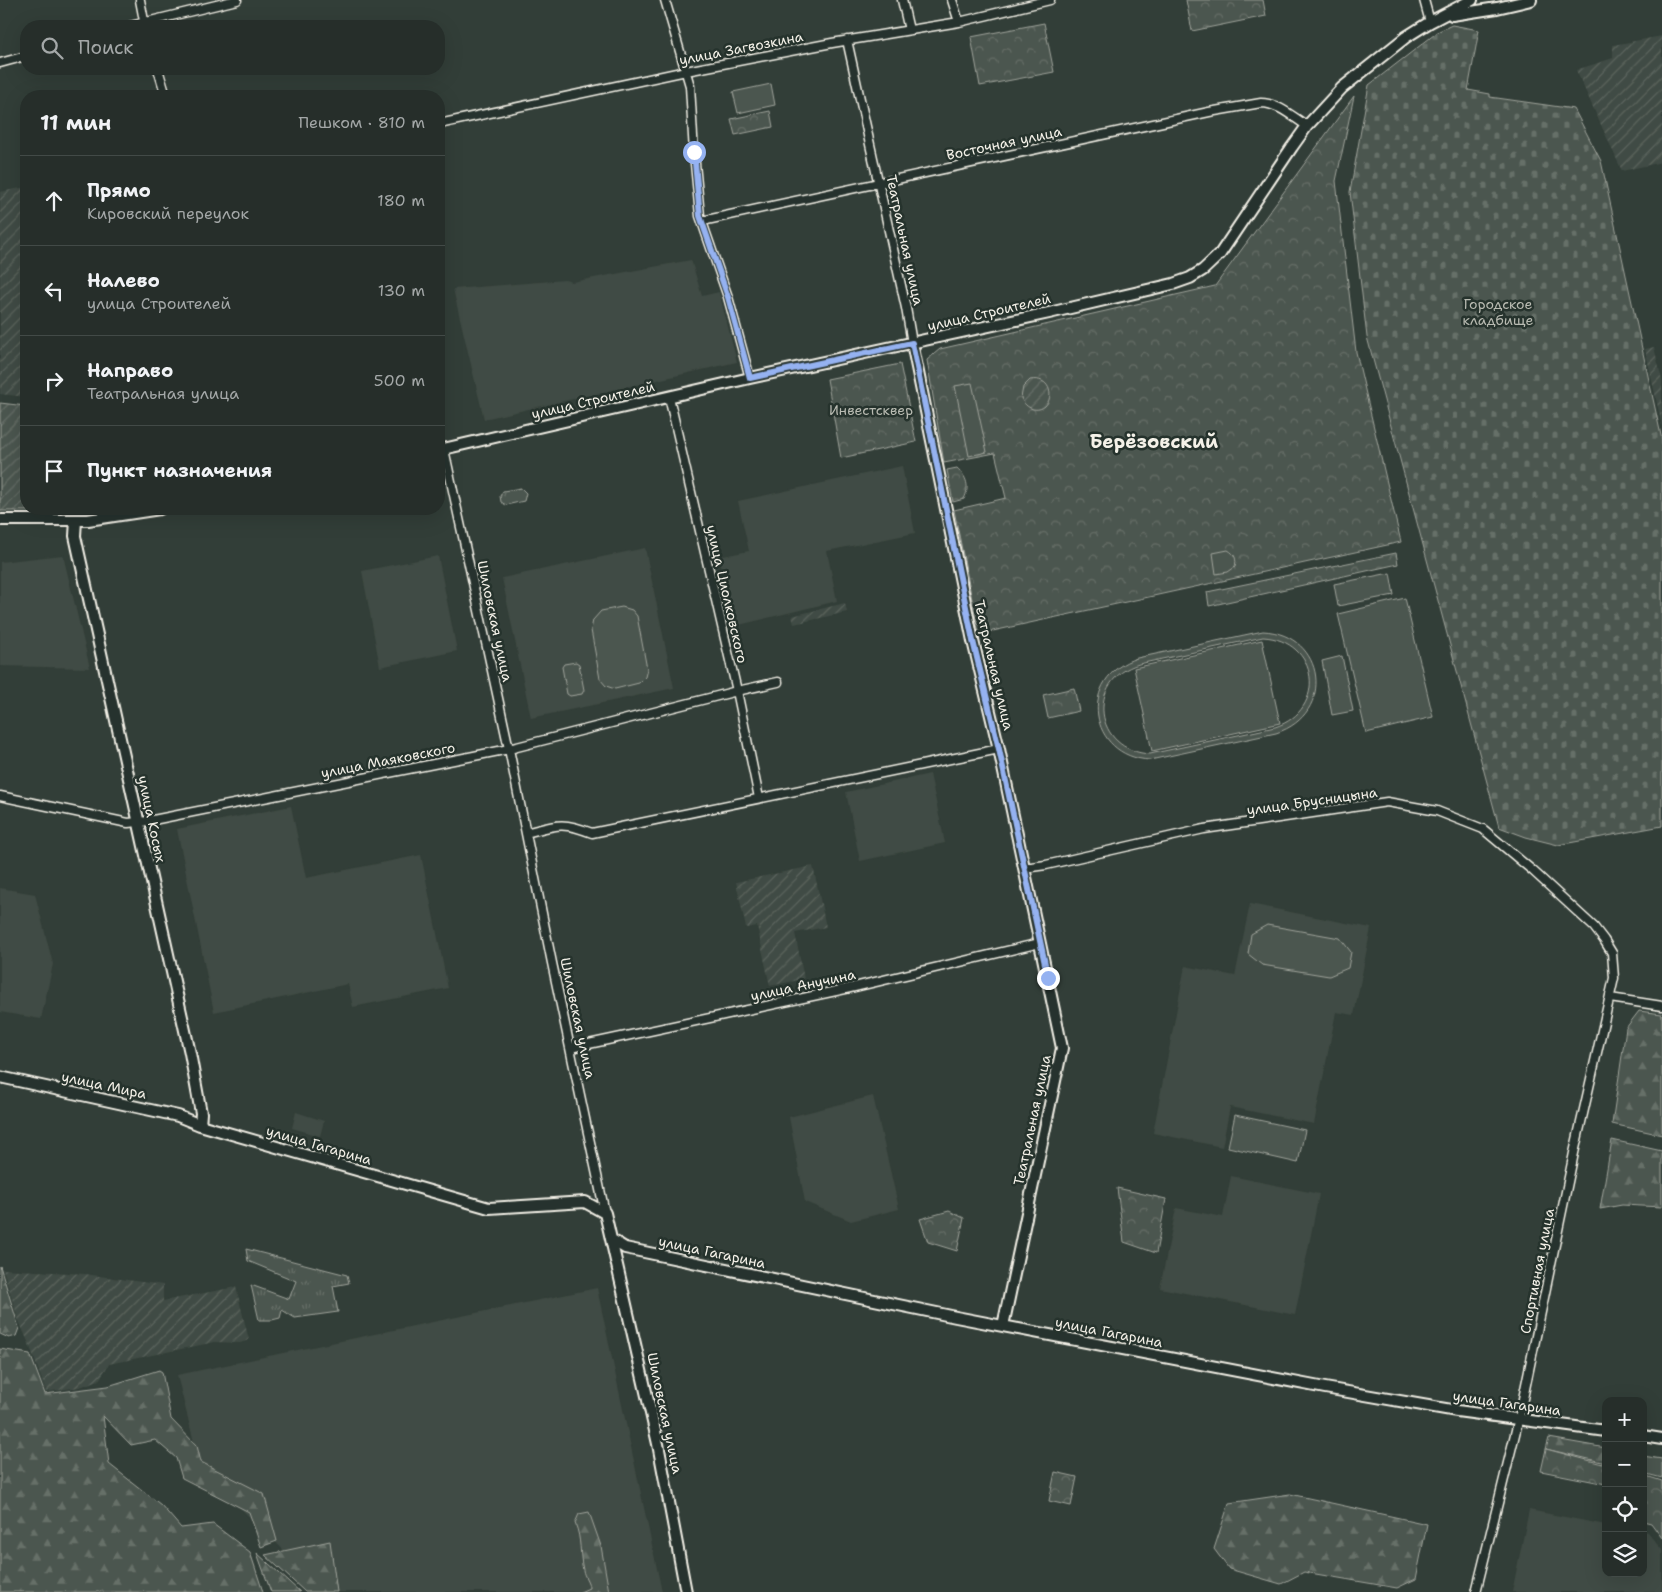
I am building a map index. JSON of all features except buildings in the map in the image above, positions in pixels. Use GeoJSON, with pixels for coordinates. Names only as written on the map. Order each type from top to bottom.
{"type":"FeatureCollection","features":[{"type":"Feature","properties":{"kind":"street"},"geometry":{"type":"LineString","coordinates":[[140,0],[144,20]]}},
{"type":"Feature","properties":{"kind":"street"},"geometry":{"type":"LineString","coordinates":[[160,20],[237,0]]}},
{"type":"Feature","properties":{"kind":"street"},"geometry":{"type":"LineString","coordinates":[[665,0],[690,86],[700,216],[728,297],[750,378]]}},
{"type":"Feature","properties":{"kind":"street"},"geometry":{"type":"LineString","coordinates":[[902,0],[909,30]]}},
{"type":"Feature","properties":{"kind":"street"},"geometry":{"type":"LineString","coordinates":[[952,0],[959,22]]}},
{"type":"Feature","properties":{"kind":"street","name":"улица Загвозкина"},"geometry":{"type":"LineString","coordinates":[[445,123],[686,71],[847,40],[959,22],[1050,0]]}},
{"type":"Feature","properties":{"kind":"street"},"geometry":{"type":"LineString","coordinates":[[1424,0],[1433,20],[1531,0]]}},
{"type":"Feature","properties":{"kind":"street","name":"улица Строителей"},"geometry":{"type":"LineString","coordinates":[[445,449],[750,378],[1174,284],[1190,278],[1203,270],[1220,254],[1307,126],[1349,83],[1406,37],[1433,20],[1472,0]]}},
{"type":"Feature","properties":{"kind":"street","name":"Театральная улица"},"geometry":{"type":"LineString","coordinates":[[847,40],[906,308],[976,655],[999,749],[1062,1048],[1003,1326]]}},
{"type":"Feature","properties":{"kind":"street"},"geometry":{"type":"LineString","coordinates":[[0,63],[20,58]]}},
{"type":"Feature","properties":{"kind":"street"},"geometry":{"type":"LineString","coordinates":[[160,75],[164,90]]}},
{"type":"Feature","properties":{"kind":"street","name":"Восточная улица"},"geometry":{"type":"LineString","coordinates":[[702,221],[867,184],[1209,112],[1261,103],[1276,106],[1307,126]]}},
{"type":"Feature","properties":{"kind":"street","name":"улица Циолковского"},"geometry":{"type":"LineString","coordinates":[[669,397],[760,798]]}},
{"type":"Feature","properties":{"kind":"street","name":"Шиловская улица"},"geometry":{"type":"LineString","coordinates":[[445,468],[509,749],[605,1212],[658,1444],[686,1592]]}},
{"type":"Feature","properties":{"kind":"street"},"geometry":{"type":"LineString","coordinates":[[0,520],[88,520],[121,515]]}},
{"type":"Feature","properties":{"kind":"street","name":"улица Косых"},"geometry":{"type":"LineString","coordinates":[[76,520],[75,536],[80,560],[190,1053],[201,1113],[200,1125]]}},
{"type":"Feature","properties":{"kind":"street","name":"улица Маяковского"},"geometry":{"type":"LineString","coordinates":[[0,796],[123,822],[138,822],[509,749],[778,682]]}},
{"type":"Feature","properties":{"kind":"street"},"geometry":{"type":"LineString","coordinates":[[526,834],[558,824],[575,826],[592,833],[999,749]]}},
{"type":"Feature","properties":{"kind":"street","name":"улица Брусницына"},"geometry":{"type":"LineString","coordinates":[[1024,868],[1046,865],[1204,828],[1387,802],[1437,811],[1483,829],[1533,871],[1594,928],[1612,953]]}},
{"type":"Feature","properties":{"kind":"street","name":"улица Анучина"},"geometry":{"type":"LineString","coordinates":[[570,1048],[850,988],[1040,943]]}},
{"type":"Feature","properties":{"kind":"street","name":"Спортивная улица"},"geometry":{"type":"LineString","coordinates":[[1476,1592],[1519,1418],[1570,1168],[1610,998],[1614,978],[1612,953]]}},
{"type":"Feature","properties":{"kind":"street"},"geometry":{"type":"LineString","coordinates":[[1610,998],[1662,1006]]}},
{"type":"Feature","properties":{"kind":"street","name":"улица Мира"},"geometry":{"type":"LineString","coordinates":[[0,1077],[152,1109],[178,1116],[200,1125]]}},
{"type":"Feature","properties":{"kind":"street","name":"улица Гагарина"},"geometry":{"type":"LineString","coordinates":[[200,1125],[489,1208],[585,1202],[605,1212]]}},
{"type":"Feature","properties":{"kind":"street","name":"улица Гагарина"},"geometry":{"type":"LineString","coordinates":[[612,1240],[625,1248],[1003,1326],[1326,1388],[1458,1411],[1602,1430]]}},
{"type":"Feature","properties":{"kind":"street"},"geometry":{"type":"LineString","coordinates":[[1647,1437],[1662,1439]]}},
{"type":"Feature","properties":{"kind":"shaded area"},"geometry":{"type":"Polygon","coordinates":[[[1662,36],[1662,162],[1622,171],[1576,70],[1613,58],[1613,45],[1662,36]]]}},
{"type":"Feature","properties":{"kind":"shaded area"},"geometry":{"type":"Polygon","coordinates":[[[20,188],[20,396],[0,394],[0,192],[20,188]]]}},
{"type":"Feature","properties":{"kind":"shaded area"},"geometry":{"type":"Polygon","coordinates":[[[691,260],[702,296],[719,292],[737,362],[484,419],[453,289],[565,280],[572,282],[691,260]]]}},
{"type":"Feature","properties":{"kind":"shaded area"},"geometry":{"type":"Polygon","coordinates":[[[1654,347],[1662,380],[1662,426],[1645,349],[1654,347]]]}},
{"type":"Feature","properties":{"kind":"shaded area"},"geometry":{"type":"Polygon","coordinates":[[[902,466],[915,533],[827,551],[837,601],[735,626],[718,557],[749,551],[738,501],[902,466]]]}},
{"type":"Feature","properties":{"kind":"shaded area"},"geometry":{"type":"Polygon","coordinates":[[[645,548],[674,688],[531,718],[502,578],[645,548]]]}},
{"type":"Feature","properties":{"kind":"shaded area"},"geometry":{"type":"Polygon","coordinates":[[[63,555],[90,668],[0,666],[0,562],[63,555]]]}},
{"type":"Feature","properties":{"kind":"shaded area"},"geometry":{"type":"Polygon","coordinates":[[[438,556],[457,651],[380,667],[362,571],[438,556]]]}},
{"type":"Feature","properties":{"kind":"shaded area"},"geometry":{"type":"Polygon","coordinates":[[[845,603],[847,612],[794,624],[792,616],[845,603]]]}},
{"type":"Feature","properties":{"kind":"shaded area"},"geometry":{"type":"Polygon","coordinates":[[[930,774],[945,843],[860,861],[846,792],[930,774]]]}},
{"type":"Feature","properties":{"kind":"shaded area"},"geometry":{"type":"Polygon","coordinates":[[[291,806],[306,878],[421,855],[448,988],[353,1007],[348,984],[214,1012],[177,829],[291,806]]]}},
{"type":"Feature","properties":{"kind":"shaded area"},"geometry":{"type":"Polygon","coordinates":[[[813,866],[826,927],[795,933],[804,979],[770,986],[757,926],[746,928],[736,882],[813,866]]]}},
{"type":"Feature","properties":{"kind":"shaded area"},"geometry":{"type":"Polygon","coordinates":[[[0,888],[35,894],[53,964],[41,1019],[0,1012],[0,888]]]}},
{"type":"Feature","properties":{"kind":"shaded area"},"geometry":{"type":"Polygon","coordinates":[[[1250,904],[1371,928],[1354,1015],[1336,1012],[1314,1124],[1230,1107],[1222,1147],[1153,1133],[1185,966],[1235,976],[1250,904]]]}},
{"type":"Feature","properties":{"kind":"shaded area"},"geometry":{"type":"Polygon","coordinates":[[[873,1096],[899,1209],[851,1221],[805,1202],[789,1117],[873,1096]]]}},
{"type":"Feature","properties":{"kind":"shaded area"},"geometry":{"type":"Polygon","coordinates":[[[296,1112],[324,1121],[320,1136],[292,1128],[296,1112]]]}},
{"type":"Feature","properties":{"kind":"shaded area"},"geometry":{"type":"Polygon","coordinates":[[[1231,1176],[1319,1194],[1295,1315],[1160,1288],[1176,1208],[1223,1217],[1231,1176]]]}},
{"type":"Feature","properties":{"kind":"shaded area"},"geometry":{"type":"Polygon","coordinates":[[[3,1269],[85,1274],[163,1285],[163,1301],[236,1287],[249,1340],[240,1343],[215,1342],[109,1364],[99,1380],[80,1387],[46,1392],[18,1319],[3,1269]]]}},
{"type":"Feature","properties":{"kind":"shaded area"},"geometry":{"type":"Polygon","coordinates":[[[597,1288],[662,1592],[327,1592],[201,1470],[177,1375],[597,1288]]]}},
{"type":"Feature","properties":{"kind":"shaded area"},"geometry":{"type":"Polygon","coordinates":[[[1529,1510],[1602,1524],[1602,1577],[1647,1577],[1647,1532],[1662,1550],[1662,1592],[1512,1592],[1529,1510]]]}},
{"type":"Feature","properties":{"kind":"green space"},"geometry":{"type":"Polygon","coordinates":[[[1186,0],[1263,0],[1266,16],[1192,31],[1186,0]]]}},
{"type":"Feature","properties":{"kind":"green space"},"geometry":{"type":"Polygon","coordinates":[[[1044,23],[1054,72],[980,86],[971,37],[1044,23]]]}},
{"type":"Feature","properties":{"kind":"green space","name":"Городское кладбище"},"geometry":{"type":"Polygon","coordinates":[[[1452,25],[1479,30],[1468,90],[1490,94],[1490,97],[1574,109],[1601,161],[1662,440],[1662,826],[1558,845],[1526,837],[1499,827],[1367,337],[1350,192],[1369,85],[1439,31],[1452,25]]]}},
{"type":"Feature","properties":{"kind":"green space"},"geometry":{"type":"Polygon","coordinates":[[[771,84],[775,105],[738,113],[733,92],[771,84]]]}},
{"type":"Feature","properties":{"kind":"green space"},"geometry":{"type":"Polygon","coordinates":[[[1354,96],[1336,181],[1356,352],[1401,542],[979,634],[954,510],[1006,498],[995,453],[944,463],[927,360],[940,349],[1215,286],[1354,96]]]}},
{"type":"Feature","properties":{"kind":"green space"},"geometry":{"type":"Polygon","coordinates":[[[770,111],[773,127],[735,135],[731,119],[770,111]]]}},
{"type":"Feature","properties":{"kind":"green space","name":"Инвестсквер"},"geometry":{"type":"Polygon","coordinates":[[[900,364],[916,442],[841,458],[827,379],[900,364]]]}},
{"type":"Feature","properties":{"kind":"green space"},"geometry":{"type":"Polygon","coordinates":[[[1030,380],[1039,380],[1049,388],[1049,400],[1040,409],[1029,407],[1021,398],[1023,387],[1030,380]]]}},
{"type":"Feature","properties":{"kind":"green space"},"geometry":{"type":"Polygon","coordinates":[[[972,383],[987,452],[969,456],[955,386],[972,383]]]}},
{"type":"Feature","properties":{"kind":"green space"},"geometry":{"type":"Polygon","coordinates":[[[0,403],[20,405],[20,511],[0,511],[0,403]]]}},
{"type":"Feature","properties":{"kind":"green space"},"geometry":{"type":"Polygon","coordinates":[[[957,468],[965,479],[967,490],[964,499],[953,502],[947,470],[957,468]]]}},
{"type":"Feature","properties":{"kind":"green space"},"geometry":{"type":"Polygon","coordinates":[[[521,488],[526,493],[524,501],[506,505],[501,502],[500,496],[503,491],[521,488]]]}},
{"type":"Feature","properties":{"kind":"green space"},"geometry":{"type":"Polygon","coordinates":[[[1228,550],[1235,557],[1235,567],[1228,572],[1216,574],[1213,553],[1228,550]]]}},
{"type":"Feature","properties":{"kind":"green space"},"geometry":{"type":"Polygon","coordinates":[[[1396,553],[1398,564],[1209,606],[1207,592],[1396,553]]]}},
{"type":"Feature","properties":{"kind":"green space"},"geometry":{"type":"Polygon","coordinates":[[[1390,573],[1394,595],[1338,606],[1334,584],[1390,573]]]}},
{"type":"Feature","properties":{"kind":"green space"},"geometry":{"type":"Polygon","coordinates":[[[1405,598],[1433,717],[1366,733],[1338,614],[1405,598]]]}},
{"type":"Feature","properties":{"kind":"green space"},"geometry":{"type":"Polygon","coordinates":[[[622,607],[632,610],[637,616],[647,669],[645,677],[639,683],[615,689],[606,686],[600,679],[591,630],[593,620],[601,611],[622,607]]]}},
{"type":"Feature","properties":{"kind":"green space"},"geometry":{"type":"Polygon","coordinates":[[[1263,631],[1284,635],[1300,646],[1311,660],[1316,676],[1315,693],[1308,709],[1295,723],[1276,733],[1150,760],[1129,756],[1113,745],[1103,731],[1098,715],[1098,698],[1105,682],[1118,668],[1137,658],[1263,631]],[[1263,637],[1139,664],[1122,672],[1110,684],[1104,699],[1103,714],[1108,728],[1117,741],[1131,750],[1150,754],[1275,727],[1292,718],[1303,706],[1309,692],[1310,677],[1305,662],[1296,650],[1282,641],[1263,637]]]}},
{"type":"Feature","properties":{"kind":"green space"},"geometry":{"type":"Polygon","coordinates":[[[1262,640],[1280,723],[1152,751],[1134,668],[1262,640]]]}},
{"type":"Feature","properties":{"kind":"green space"},"geometry":{"type":"Polygon","coordinates":[[[1342,656],[1353,711],[1332,715],[1322,661],[1342,656]]]}},
{"type":"Feature","properties":{"kind":"green space"},"geometry":{"type":"Polygon","coordinates":[[[576,662],[579,664],[584,690],[582,694],[570,696],[567,694],[562,667],[564,664],[576,662]]]}},
{"type":"Feature","properties":{"kind":"green space"},"geometry":{"type":"Polygon","coordinates":[[[1074,688],[1079,711],[1048,718],[1043,695],[1074,688]]]}},
{"type":"Feature","properties":{"kind":"green space"},"geometry":{"type":"Polygon","coordinates":[[[1267,925],[1340,938],[1351,952],[1348,968],[1329,976],[1262,965],[1248,954],[1251,934],[1267,925]]]}},
{"type":"Feature","properties":{"kind":"green space"},"geometry":{"type":"Polygon","coordinates":[[[1639,1011],[1662,1014],[1662,1135],[1612,1124],[1626,1028],[1639,1011]]]}},
{"type":"Feature","properties":{"kind":"green space"},"geometry":{"type":"Polygon","coordinates":[[[1235,1115],[1305,1130],[1298,1163],[1228,1147],[1235,1115]]]}},
{"type":"Feature","properties":{"kind":"green space"},"geometry":{"type":"Polygon","coordinates":[[[1612,1140],[1662,1151],[1662,1207],[1622,1205],[1600,1209],[1612,1140]]]}},
{"type":"Feature","properties":{"kind":"green space"},"geometry":{"type":"Polygon","coordinates":[[[1117,1188],[1166,1199],[1156,1253],[1124,1242],[1117,1188]]]}},
{"type":"Feature","properties":{"kind":"green space"},"geometry":{"type":"Polygon","coordinates":[[[949,1211],[964,1218],[957,1251],[928,1242],[920,1219],[949,1211]]]}},
{"type":"Feature","properties":{"kind":"green space"},"geometry":{"type":"Polygon","coordinates":[[[246,1249],[347,1275],[349,1283],[333,1286],[338,1312],[295,1318],[282,1310],[280,1318],[259,1320],[251,1285],[289,1299],[296,1281],[248,1261],[246,1249]]]}},
{"type":"Feature","properties":{"kind":"green space"},"geometry":{"type":"Polygon","coordinates":[[[0,1266],[19,1328],[16,1336],[9,1338],[0,1334],[0,1266]]]}},
{"type":"Feature","properties":{"kind":"green space"},"geometry":{"type":"Polygon","coordinates":[[[0,1349],[30,1354],[45,1394],[108,1386],[159,1370],[162,1372],[171,1419],[197,1446],[201,1462],[264,1494],[277,1541],[261,1547],[249,1512],[182,1478],[176,1458],[155,1440],[131,1445],[103,1416],[109,1464],[161,1505],[181,1528],[213,1524],[250,1552],[263,1592],[0,1592],[0,1349]]]}},
{"type":"Feature","properties":{"kind":"green space"},"geometry":{"type":"Polygon","coordinates":[[[1549,1438],[1602,1447],[1602,1462],[1546,1449],[1549,1438]]]}},
{"type":"Feature","properties":{"kind":"green space"},"geometry":{"type":"Polygon","coordinates":[[[1546,1449],[1602,1464],[1602,1483],[1541,1471],[1546,1449]]]}},
{"type":"Feature","properties":{"kind":"green space"},"geometry":{"type":"Polygon","coordinates":[[[1647,1457],[1662,1459],[1662,1478],[1647,1474],[1647,1457]]]}},
{"type":"Feature","properties":{"kind":"green space"},"geometry":{"type":"Polygon","coordinates":[[[1055,1472],[1077,1477],[1071,1506],[1049,1501],[1055,1472]]]}},
{"type":"Feature","properties":{"kind":"green space"},"geometry":{"type":"Polygon","coordinates":[[[1647,1476],[1662,1481],[1662,1538],[1651,1523],[1647,1522],[1647,1476]]]}},
{"type":"Feature","properties":{"kind":"green space"},"geometry":{"type":"Polygon","coordinates":[[[1290,1494],[1427,1524],[1416,1579],[1397,1588],[1304,1572],[1281,1584],[1229,1569],[1214,1549],[1229,1503],[1290,1494]]]}},
{"type":"Feature","properties":{"kind":"green space"},"geometry":{"type":"Polygon","coordinates":[[[589,1512],[601,1546],[609,1592],[580,1592],[589,1588],[584,1575],[579,1535],[575,1523],[579,1514],[589,1512]]]}},
{"type":"Feature","properties":{"kind":"green space"},"geometry":{"type":"Polygon","coordinates":[[[330,1541],[337,1592],[305,1592],[265,1555],[330,1541]]]}},
{"type":"Feature","properties":{"kind":"green space"},"geometry":{"type":"Polygon","coordinates":[[[257,1553],[300,1592],[271,1592],[257,1553]]]}},
{"type":"Feature","properties":{"kind":"district","name":"Берёзовский"},"geometry":{"type":"Point","coordinates":[1154,441]}},
{"type":"Feature","properties":{"kind":"route"},"geometry":{"type":"LineString","coordinates":[[694,152],[700,216],[728,297],[750,378],[912,343],[973,641],[999,749],[1048,978]]}}]}
